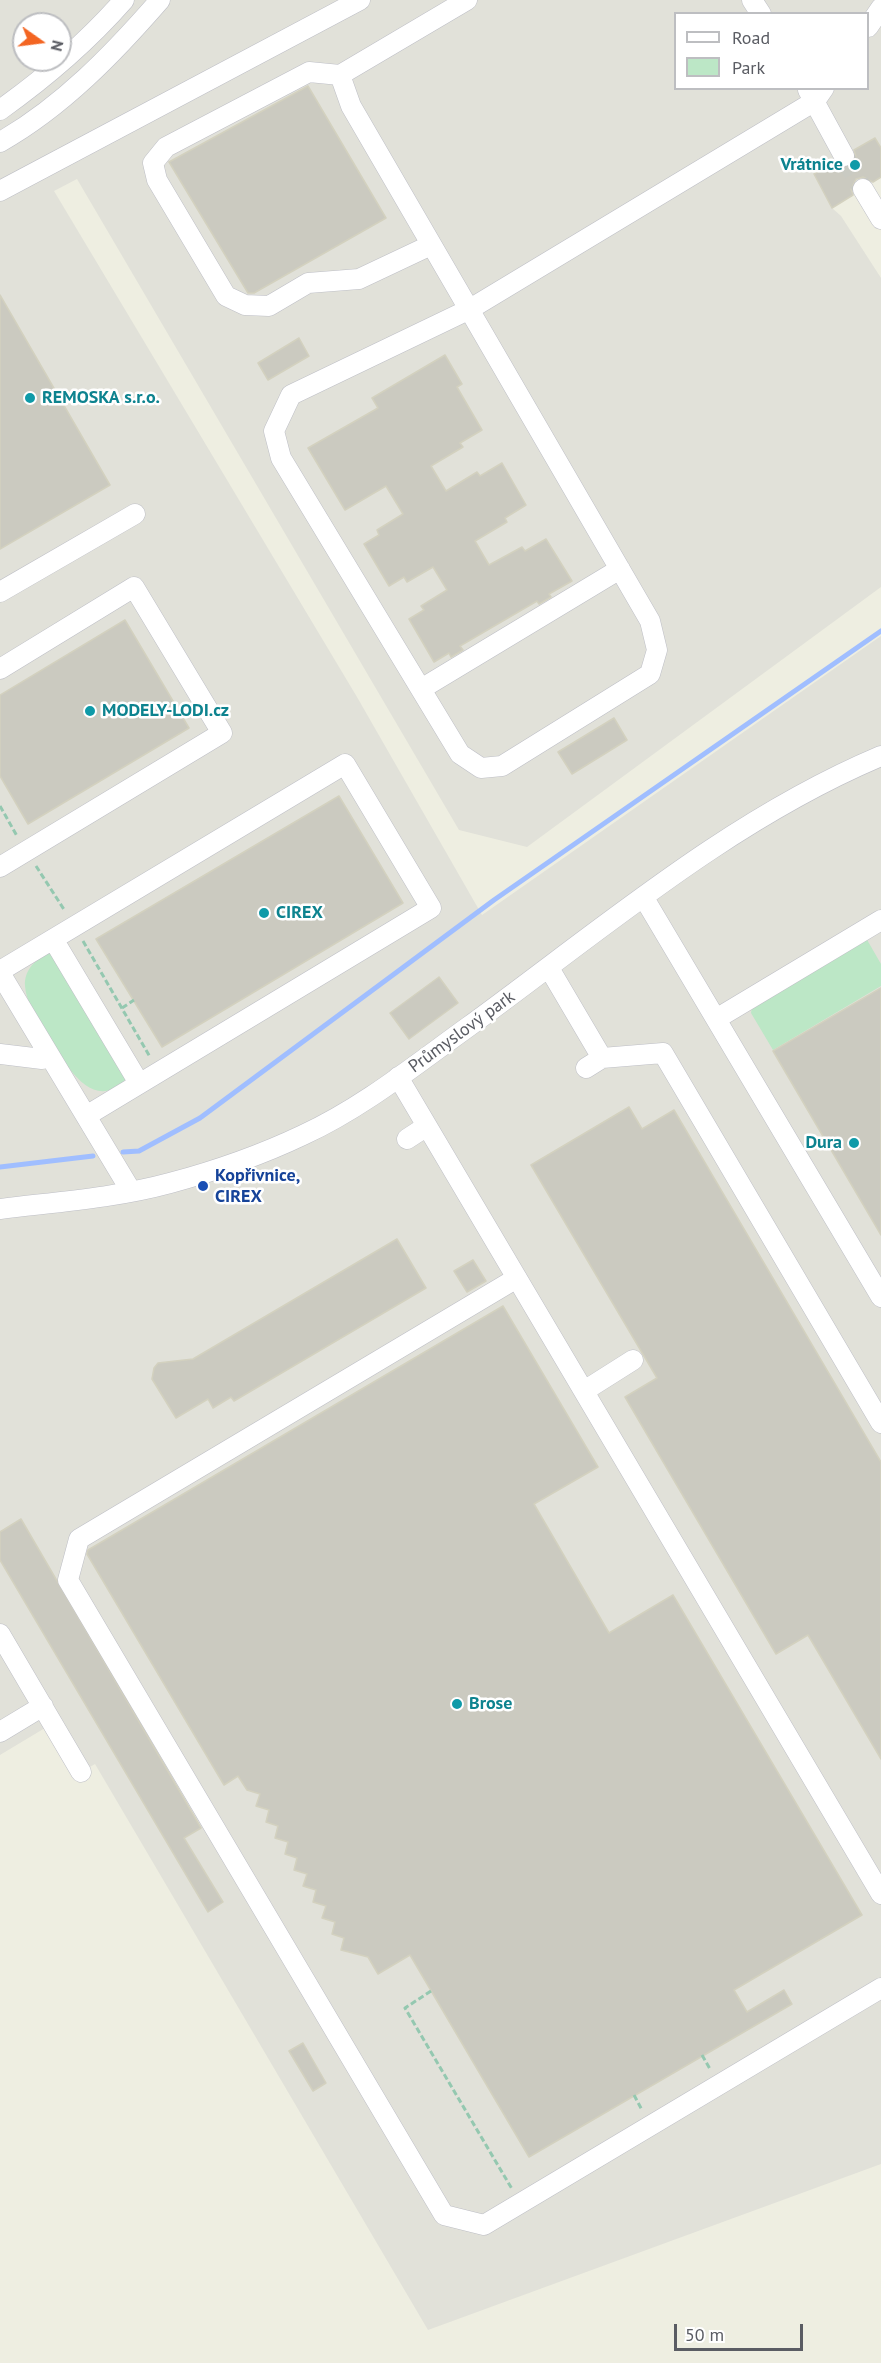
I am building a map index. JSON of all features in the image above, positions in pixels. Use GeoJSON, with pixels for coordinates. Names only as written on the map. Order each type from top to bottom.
{"type":"FeatureCollection","features":[{"type":"Feature","properties":{"kind":"street"},"geometry":{"type":"LineString","coordinates":[[105,22],[118,0]]}},
{"type":"Feature","properties":{"kind":"street"},"geometry":{"type":"LineString","coordinates":[[0,111],[54,68],[105,22],[124,0]]}},
{"type":"Feature","properties":{"kind":"street"},"geometry":{"type":"LineString","coordinates":[[0,142],[72,89],[124,41],[160,0]]}},
{"type":"Feature","properties":{"kind":"street"},"geometry":{"type":"LineString","coordinates":[[0,191],[360,0]]}},
{"type":"Feature","properties":{"kind":"street"},"geometry":{"type":"LineString","coordinates":[[430,245],[359,279],[308,283],[269,306],[245,304],[226,296],[157,180],[153,163],[166,147],[309,72],[340,75],[467,0]]}},
{"type":"Feature","properties":{"kind":"street"},"geometry":{"type":"LineString","coordinates":[[869,24],[881,8]]}},
{"type":"Feature","properties":{"kind":"street"},"geometry":{"type":"LineString","coordinates":[[340,75],[351,106],[430,245],[470,309],[650,621],[657,650],[650,674],[502,766],[481,768],[460,754],[281,458],[274,431],[291,395],[470,309],[815,93],[844,156]]}},
{"type":"Feature","properties":{"kind":"street"},"geometry":{"type":"LineString","coordinates":[[863,189],[881,219]]}},
{"type":"Feature","properties":{"kind":"street"},"geometry":{"type":"LineString","coordinates":[[0,592],[135,514]]}},
{"type":"Feature","properties":{"kind":"street"},"geometry":{"type":"LineString","coordinates":[[421,689],[620,569]]}},
{"type":"Feature","properties":{"kind":"street"},"geometry":{"type":"LineString","coordinates":[[0,669],[134,587],[222,733],[0,867]]}},
{"type":"Feature","properties":{"kind":"street","name":"Průmyslový park"},"geometry":{"type":"LineString","coordinates":[[0,1209],[130,1191],[202,1173],[303,1135],[336,1119],[751,824],[807,791],[881,756]]}},
{"type":"Feature","properties":{"kind":"street"},"geometry":{"type":"LineString","coordinates":[[86,1116],[431,908],[345,764],[0,972],[130,1191]]}},
{"type":"Feature","properties":{"kind":"street"},"geometry":{"type":"LineString","coordinates":[[644,898],[881,1297]]}},
{"type":"Feature","properties":{"kind":"street"},"geometry":{"type":"LineString","coordinates":[[716,1018],[881,920]]}},
{"type":"Feature","properties":{"kind":"street"},"geometry":{"type":"LineString","coordinates":[[53,939],[139,1083]]}},
{"type":"Feature","properties":{"kind":"street"},"geometry":{"type":"LineString","coordinates":[[549,968],[594,1063],[663,1053],[881,1423]]}},
{"type":"Feature","properties":{"kind":"street"},"geometry":{"type":"LineString","coordinates":[[0,1054],[42,1059],[49,1055]]}},
{"type":"Feature","properties":{"kind":"street"},"geometry":{"type":"LineString","coordinates":[[398,1077],[879,1885]]}},
{"type":"Feature","properties":{"kind":"street"},"geometry":{"type":"LineString","coordinates":[[407,1139],[427,1126]]}},
{"type":"Feature","properties":{"kind":"street"},"geometry":{"type":"LineString","coordinates":[[517,1278],[79,1539],[68,1580],[444,2215],[484,2225],[881,1989]]}},
{"type":"Feature","properties":{"kind":"street"},"geometry":{"type":"LineString","coordinates":[[584,1391],[633,1360]]}},
{"type":"Feature","properties":{"kind":"street"},"geometry":{"type":"LineString","coordinates":[[0,1634],[81,1772]]}},
{"type":"Feature","properties":{"kind":"street"},"geometry":{"type":"LineString","coordinates":[[0,1731],[43,1706]]}},
{"type":"Feature","properties":{"kind":"path"},"geometry":{"type":"LineString","coordinates":[[0,806],[22,845]]}},
{"type":"Feature","properties":{"kind":"path"},"geometry":{"type":"LineString","coordinates":[[32,860],[69,918]]}},
{"type":"Feature","properties":{"kind":"path"},"geometry":{"type":"LineString","coordinates":[[81,937],[153,1062]]}},
{"type":"Feature","properties":{"kind":"path"},"geometry":{"type":"LineString","coordinates":[[122,1008],[135,1000]]}},
{"type":"Feature","properties":{"kind":"path"},"geometry":{"type":"LineString","coordinates":[[431,1991],[405,2008],[516,2195]]}},
{"type":"Feature","properties":{"kind":"path"},"geometry":{"type":"LineString","coordinates":[[702,2055],[714,2078]]}},
{"type":"Feature","properties":{"kind":"path"},"geometry":{"type":"LineString","coordinates":[[634,2095],[646,2118]]}},
{"type":"Feature","properties":{"kind":"shaded area"},"geometry":{"type":"Polygon","coordinates":[[[0,0],[881,0],[881,177],[832,208],[841,216],[881,278],[881,587],[527,847],[459,830],[77,179],[54,191],[357,697],[482,915],[881,636],[881,2164],[428,2330],[95,1764],[73,1777],[45,1728],[0,1755],[0,0]]]}},
{"type":"Feature","properties":{"kind":"green space"},"geometry":{"type":"Polygon","coordinates":[[[866,938],[881,964],[881,986],[773,1050],[751,1013],[752,1006],[866,938]]]}},
{"type":"Feature","properties":{"kind":"green space"},"geometry":{"type":"Polygon","coordinates":[[[46,954],[53,954],[126,1079],[113,1089],[101,1091],[89,1087],[79,1079],[60,1055],[30,1004],[25,986],[26,976],[34,963],[46,954]]]}},
{"type":"Feature","properties":{"kind":"building"},"geometry":{"type":"Polygon","coordinates":[[[308,86],[386,218],[254,293],[248,293],[169,162],[308,86]]]}},
{"type":"Feature","properties":{"kind":"building","name":"Vrátnice"},"geometry":{"type":"Polygon","coordinates":[[[875,138],[881,148],[881,177],[873,182],[863,177],[856,179],[851,189],[853,195],[832,208],[814,174],[834,162],[843,168],[850,166],[856,157],[854,150],[875,138]]]}},
{"type":"Feature","properties":{"kind":"building","name":"REMOSKA s.r.o."},"geometry":{"type":"Polygon","coordinates":[[[0,295],[110,485],[0,549],[0,295]]]}},
{"type":"Feature","properties":{"kind":"building"},"geometry":{"type":"Polygon","coordinates":[[[299,338],[309,356],[268,380],[258,363],[299,338]]]}},
{"type":"Feature","properties":{"kind":"building"},"geometry":{"type":"Polygon","coordinates":[[[445,355],[462,384],[457,387],[482,430],[460,443],[463,447],[431,466],[446,491],[477,472],[480,476],[502,463],[526,505],[505,518],[507,522],[475,541],[489,565],[522,547],[525,551],[546,539],[572,581],[549,594],[551,597],[539,604],[537,601],[460,646],[463,650],[451,657],[449,653],[434,662],[409,619],[424,610],[421,606],[447,590],[433,567],[407,582],[404,577],[389,586],[364,544],[379,535],[377,530],[403,514],[386,486],[345,510],[308,448],[378,408],[372,398],[445,355]]]}},
{"type":"Feature","properties":{"kind":"building","name":"MODELY-LODI.cz"},"geometry":{"type":"Polygon","coordinates":[[[125,620],[189,728],[28,824],[0,776],[0,695],[125,620]]]}},
{"type":"Feature","properties":{"kind":"building"},"geometry":{"type":"Polygon","coordinates":[[[614,718],[627,740],[572,774],[558,752],[614,718]]]}},
{"type":"Feature","properties":{"kind":"building","name":"CIREX"},"geometry":{"type":"Polygon","coordinates":[[[339,796],[403,903],[162,1047],[96,939],[339,796]]]}},
{"type":"Feature","properties":{"kind":"building"},"geometry":{"type":"Polygon","coordinates":[[[439,977],[458,1003],[409,1039],[390,1013],[439,977]]]}},
{"type":"Feature","properties":{"kind":"building","name":"Dura"},"geometry":{"type":"Polygon","coordinates":[[[881,988],[881,1235],[773,1051],[881,988]]]}},
{"type":"Feature","properties":{"kind":"building"},"geometry":{"type":"Polygon","coordinates":[[[629,1107],[642,1129],[674,1110],[881,1462],[881,1759],[808,1635],[776,1654],[625,1397],[657,1378],[531,1165],[629,1107]]]}},
{"type":"Feature","properties":{"kind":"building"},"geometry":{"type":"Polygon","coordinates":[[[397,1239],[426,1288],[234,1401],[231,1397],[213,1408],[208,1399],[176,1418],[152,1379],[154,1368],[158,1363],[193,1359],[397,1239]]]}},
{"type":"Feature","properties":{"kind":"building"},"geometry":{"type":"Polygon","coordinates":[[[473,1260],[486,1281],[467,1292],[454,1271],[473,1260]]]}},
{"type":"Feature","properties":{"kind":"building","name":"Brose"},"geometry":{"type":"Polygon","coordinates":[[[503,1306],[598,1467],[534,1504],[609,1633],[673,1595],[862,1915],[734,1990],[747,2012],[784,1990],[792,2004],[529,2157],[410,1955],[378,1974],[368,1957],[341,1950],[344,1938],[332,1934],[335,1922],[322,1918],[326,1906],[313,1902],[316,1890],[303,1886],[307,1874],[294,1870],[297,1858],[285,1854],[288,1842],[275,1838],[278,1826],[266,1822],[269,1810],[256,1806],[260,1794],[247,1790],[238,1776],[224,1785],[87,1554],[88,1550],[503,1306]]]}},
{"type":"Feature","properties":{"kind":"building"},"geometry":{"type":"Polygon","coordinates":[[[21,1519],[201,1828],[184,1838],[223,1902],[208,1912],[0,1560],[0,1532],[21,1519]]]}},
{"type":"Feature","properties":{"kind":"building"},"geometry":{"type":"Polygon","coordinates":[[[303,2043],[326,2083],[313,2091],[289,2051],[303,2043]]]}},
{"type":"Feature","properties":{"kind":"waterway"},"geometry":{"type":"LineString","coordinates":[[123,1152],[139,1151],[200,1118],[494,900],[881,631]]}},
{"type":"Feature","properties":{"kind":"waterway"},"geometry":{"type":"LineString","coordinates":[[0,1167],[93,1156]]}},
{"type":"Feature","properties":{"kind":"tunnel"},"geometry":{"type":"LineString","coordinates":[[844,156],[863,189]]}},
{"type":"Feature","properties":{"kind":"place","name":"Vrátnice"},"geometry":{"type":"Point","coordinates":[855,165]}},
{"type":"Feature","properties":{"kind":"place","name":"REMOSKA s.r.o."},"geometry":{"type":"Point","coordinates":[30,398]}},
{"type":"Feature","properties":{"kind":"place","name":"MODELY-LODI.cz"},"geometry":{"type":"Point","coordinates":[90,711]}},
{"type":"Feature","properties":{"kind":"place","name":"CIREX"},"geometry":{"type":"Point","coordinates":[264,913]}},
{"type":"Feature","properties":{"kind":"place","name":"Dura"},"geometry":{"type":"Point","coordinates":[854,1143]}},
{"type":"Feature","properties":{"kind":"place","name":"Kopřivnice, CIREX"},"geometry":{"type":"Point","coordinates":[203,1186]}},
{"type":"Feature","properties":{"kind":"place","name":"Brose"},"geometry":{"type":"Point","coordinates":[457,1704]}}]}
